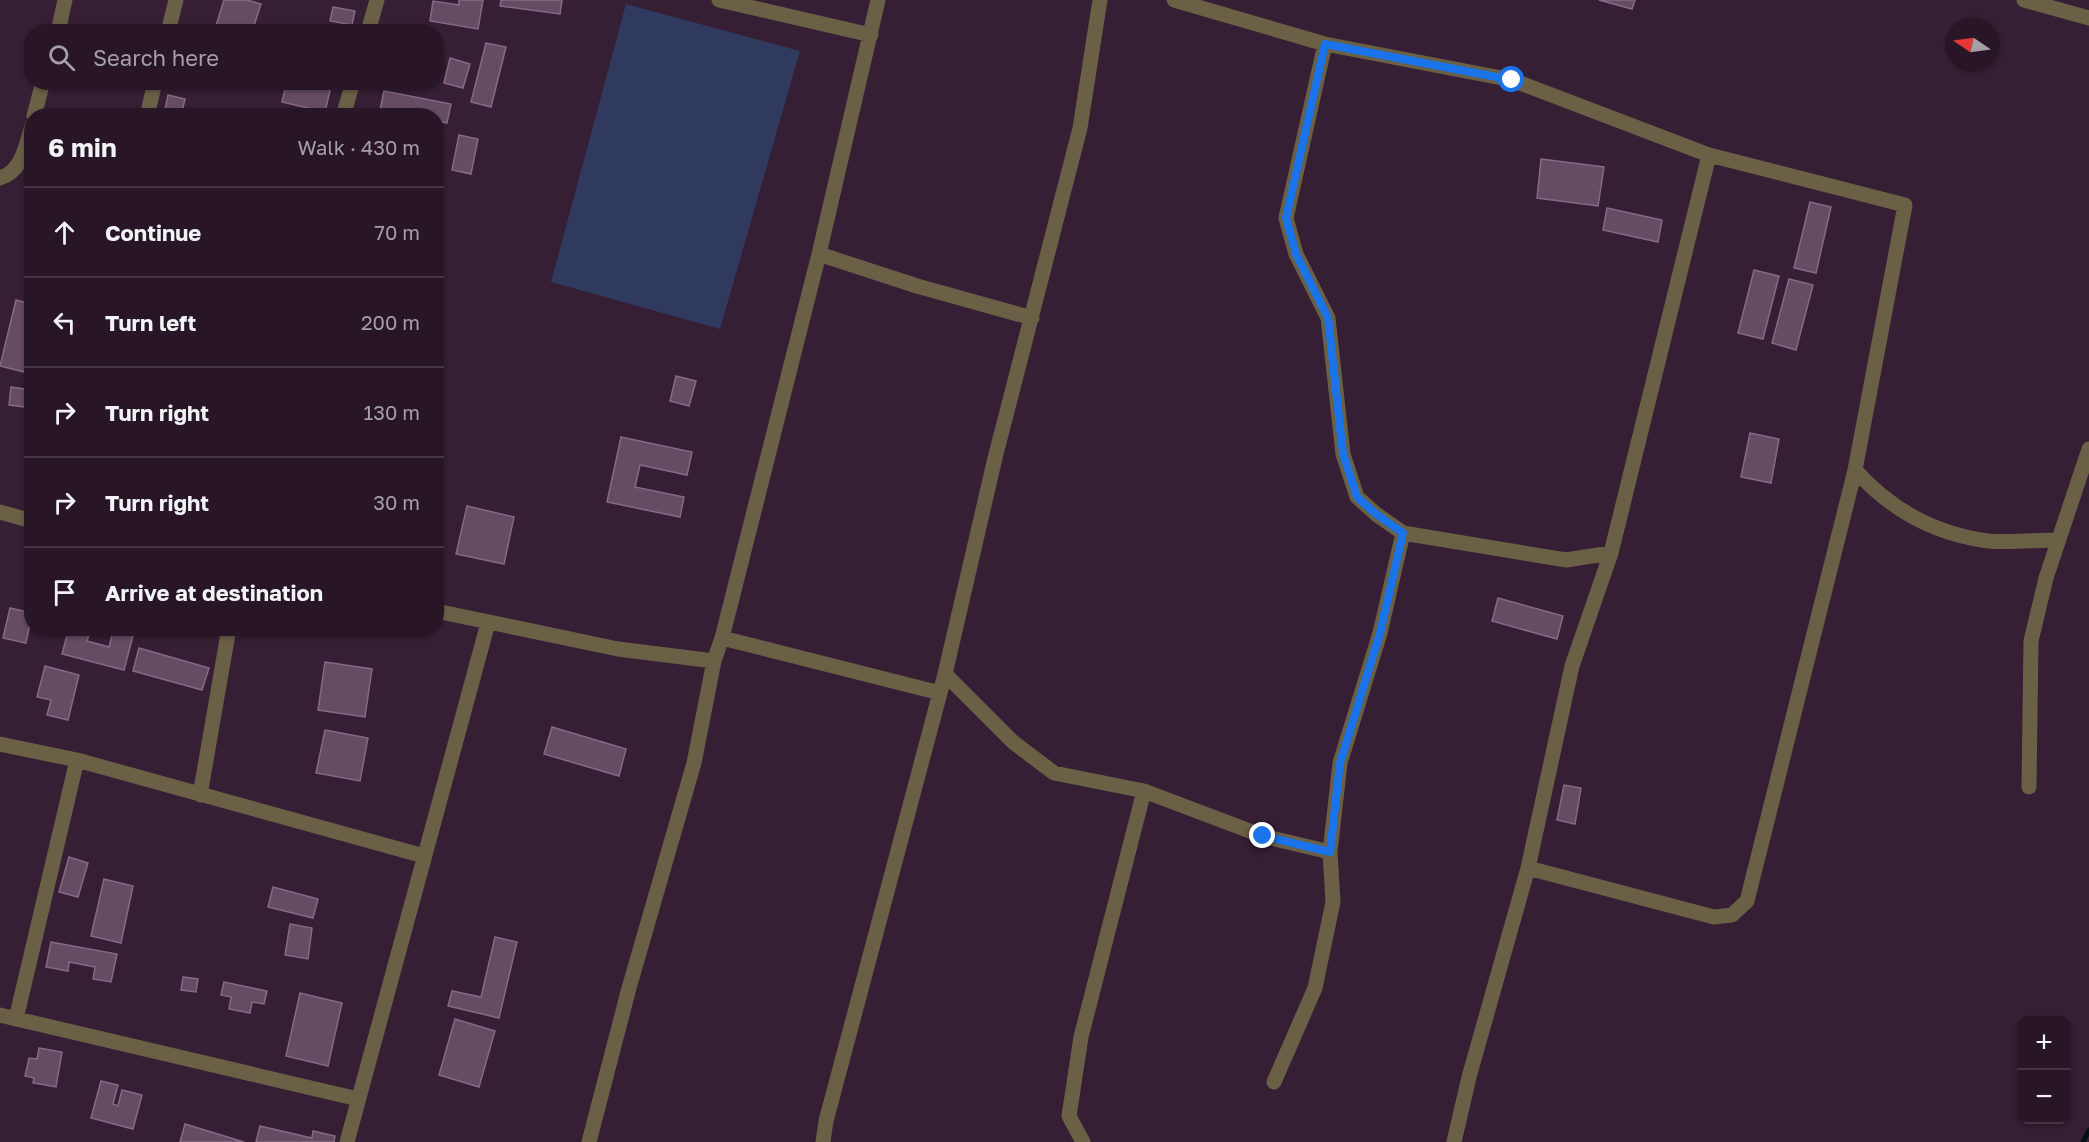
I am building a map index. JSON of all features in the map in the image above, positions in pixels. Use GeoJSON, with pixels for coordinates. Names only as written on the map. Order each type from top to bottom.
{"type":"FeatureCollection","features":[{"type":"Feature","properties":{"kind":"street"},"geometry":{"type":"LineString","coordinates":[[60,24],[65,0]]}},
{"type":"Feature","properties":{"kind":"street"},"geometry":{"type":"LineString","coordinates":[[170,24],[176,0]]}},
{"type":"Feature","properties":{"kind":"street"},"geometry":{"type":"LineString","coordinates":[[370,24],[377,0]]}},
{"type":"Feature","properties":{"kind":"street"},"geometry":{"type":"LineString","coordinates":[[719,0],[871,34]]}},
{"type":"Feature","properties":{"kind":"street"},"geometry":{"type":"LineString","coordinates":[[589,1142],[629,988],[694,763],[714,661],[722,638],[819,254],[878,0]]}},
{"type":"Feature","properties":{"kind":"street"},"geometry":{"type":"LineString","coordinates":[[823,1142],[829,1109],[945,674],[995,458],[1080,128],[1100,0]]}},
{"type":"Feature","properties":{"kind":"street"},"geometry":{"type":"LineString","coordinates":[[1174,0],[1325,44],[1512,80],[1709,154],[1905,205],[1855,470],[1747,901],[1732,915],[1714,917],[1528,868]]}},
{"type":"Feature","properties":{"kind":"street"},"geometry":{"type":"LineString","coordinates":[[2024,0],[2089,18]]}},
{"type":"Feature","properties":{"kind":"street"},"geometry":{"type":"LineString","coordinates":[[1325,44],[1286,218],[1296,254],[1328,318],[1343,454],[1357,497],[1403,533],[1566,560],[1611,553]]}},
{"type":"Feature","properties":{"kind":"street"},"geometry":{"type":"LineString","coordinates":[[36,108],[41,90]]}},
{"type":"Feature","properties":{"kind":"street"},"geometry":{"type":"LineString","coordinates":[[149,108],[153,90]]}},
{"type":"Feature","properties":{"kind":"street"},"geometry":{"type":"LineString","coordinates":[[345,108],[351,90]]}},
{"type":"Feature","properties":{"kind":"street"},"geometry":{"type":"LineString","coordinates":[[0,178],[5,176],[24,154]]}},
{"type":"Feature","properties":{"kind":"street"},"geometry":{"type":"LineString","coordinates":[[1454,1142],[1469,1077],[1528,868],[1572,666],[1611,553],[1709,154]]}},
{"type":"Feature","properties":{"kind":"street"},"geometry":{"type":"LineString","coordinates":[[819,254],[917,286],[1032,318]]}},
{"type":"Feature","properties":{"kind":"street"},"geometry":{"type":"LineString","coordinates":[[2029,787],[2031,640],[2046,578],[2089,449]]}},
{"type":"Feature","properties":{"kind":"street"},"geometry":{"type":"LineString","coordinates":[[1855,470],[1876,493],[1906,513],[1942,532],[1989,541],[2058,540]]}},
{"type":"Feature","properties":{"kind":"street"},"geometry":{"type":"LineString","coordinates":[[0,512],[24,519]]}},
{"type":"Feature","properties":{"kind":"street"},"geometry":{"type":"LineString","coordinates":[[1274,1082],[1315,988],[1333,902],[1330,852],[1340,763],[1380,633],[1403,533]]}},
{"type":"Feature","properties":{"kind":"street"},"geometry":{"type":"LineString","coordinates":[[444,613],[618,649],[714,661]]}},
{"type":"Feature","properties":{"kind":"street"},"geometry":{"type":"LineString","coordinates":[[347,1142],[488,623]]}},
{"type":"Feature","properties":{"kind":"street"},"geometry":{"type":"LineString","coordinates":[[200,795],[228,636]]}},
{"type":"Feature","properties":{"kind":"street"},"geometry":{"type":"LineString","coordinates":[[722,638],[940,693]]}},
{"type":"Feature","properties":{"kind":"street"},"geometry":{"type":"LineString","coordinates":[[945,674],[1013,742],[1054,773],[1144,791],[1263,836],[1330,852]]}},
{"type":"Feature","properties":{"kind":"street"},"geometry":{"type":"LineString","coordinates":[[0,744],[76,760],[424,856]]}},
{"type":"Feature","properties":{"kind":"street"},"geometry":{"type":"LineString","coordinates":[[16,1019],[76,760]]}},
{"type":"Feature","properties":{"kind":"street"},"geometry":{"type":"LineString","coordinates":[[1083,1142],[1069,1116],[1081,1037],[1144,791]]}},
{"type":"Feature","properties":{"kind":"street"},"geometry":{"type":"LineString","coordinates":[[0,1015],[358,1099]]}},
{"type":"Feature","properties":{"kind":"shaded area"},"geometry":{"type":"Polygon","coordinates":[[[626,4],[800,51],[720,329],[551,282],[626,4]]]}},
{"type":"Feature","properties":{"kind":"building"},"geometry":{"type":"Polygon","coordinates":[[[224,0],[247,0],[261,4],[255,24],[216,24],[224,0]]]}},
{"type":"Feature","properties":{"kind":"building"},"geometry":{"type":"Polygon","coordinates":[[[459,0],[483,0],[478,29],[430,21],[433,1],[459,5],[459,0]]]}},
{"type":"Feature","properties":{"kind":"building"},"geometry":{"type":"Polygon","coordinates":[[[501,0],[562,0],[560,14],[500,6],[501,0]]]}},
{"type":"Feature","properties":{"kind":"building"},"geometry":{"type":"Polygon","coordinates":[[[1599,0],[1635,0],[1632,9],[1599,0]]]}},
{"type":"Feature","properties":{"kind":"building"},"geometry":{"type":"Polygon","coordinates":[[[333,7],[355,11],[352,24],[330,21],[333,7]]]}},
{"type":"Feature","properties":{"kind":"building"},"geometry":{"type":"Polygon","coordinates":[[[486,43],[506,47],[491,107],[471,102],[486,43]]]}},
{"type":"Feature","properties":{"kind":"building"},"geometry":{"type":"Polygon","coordinates":[[[450,58],[470,64],[463,88],[444,83],[450,58]]]}},
{"type":"Feature","properties":{"kind":"building"},"geometry":{"type":"Polygon","coordinates":[[[285,90],[330,90],[326,108],[308,108],[282,102],[285,90]]]}},
{"type":"Feature","properties":{"kind":"building"},"geometry":{"type":"Polygon","coordinates":[[[384,91],[451,104],[447,123],[444,122],[444,108],[380,108],[384,91]]]}},
{"type":"Feature","properties":{"kind":"building"},"geometry":{"type":"Polygon","coordinates":[[[168,95],[185,99],[183,108],[165,108],[168,95]]]}},
{"type":"Feature","properties":{"kind":"building"},"geometry":{"type":"Polygon","coordinates":[[[459,135],[478,139],[471,174],[452,170],[459,135]]]}},
{"type":"Feature","properties":{"kind":"building"},"geometry":{"type":"Polygon","coordinates":[[[1541,159],[1604,167],[1598,206],[1537,198],[1541,159]]]}},
{"type":"Feature","properties":{"kind":"building"},"geometry":{"type":"Polygon","coordinates":[[[1810,202],[1831,207],[1816,273],[1794,268],[1810,202]]]}},
{"type":"Feature","properties":{"kind":"building"},"geometry":{"type":"Polygon","coordinates":[[[1607,208],[1662,220],[1658,242],[1603,230],[1607,208]]]}},
{"type":"Feature","properties":{"kind":"building"},"geometry":{"type":"Polygon","coordinates":[[[1754,270],[1779,276],[1763,339],[1738,333],[1754,270]]]}},
{"type":"Feature","properties":{"kind":"building"},"geometry":{"type":"Polygon","coordinates":[[[1789,279],[1813,285],[1796,350],[1772,343],[1789,279]]]}},
{"type":"Feature","properties":{"kind":"building"},"geometry":{"type":"Polygon","coordinates":[[[16,300],[24,302],[24,372],[0,366],[16,300]]]}},
{"type":"Feature","properties":{"kind":"building"},"geometry":{"type":"Polygon","coordinates":[[[676,376],[696,381],[689,406],[670,401],[676,376]]]}},
{"type":"Feature","properties":{"kind":"building"},"geometry":{"type":"Polygon","coordinates":[[[11,387],[24,389],[24,407],[9,405],[11,387]]]}},
{"type":"Feature","properties":{"kind":"building"},"geometry":{"type":"Polygon","coordinates":[[[1750,433],[1779,439],[1771,483],[1741,477],[1750,433]]]}},
{"type":"Feature","properties":{"kind":"building"},"geometry":{"type":"Polygon","coordinates":[[[621,437],[692,452],[687,475],[640,465],[635,487],[684,497],[680,517],[607,502],[621,437]]]}},
{"type":"Feature","properties":{"kind":"building"},"geometry":{"type":"Polygon","coordinates":[[[467,506],[514,517],[504,564],[456,554],[467,506]]]}},
{"type":"Feature","properties":{"kind":"building"},"geometry":{"type":"Polygon","coordinates":[[[1498,598],[1563,616],[1557,639],[1492,621],[1498,598]]]}},
{"type":"Feature","properties":{"kind":"building"},"geometry":{"type":"Polygon","coordinates":[[[10,608],[24,611],[24,636],[27,636],[26,643],[3,638],[10,608]]]}},
{"type":"Feature","properties":{"kind":"building"},"geometry":{"type":"Polygon","coordinates":[[[67,636],[89,636],[87,641],[109,647],[112,636],[133,636],[124,670],[62,654],[67,636]]]}},
{"type":"Feature","properties":{"kind":"building"},"geometry":{"type":"Polygon","coordinates":[[[139,648],[209,668],[202,690],[133,671],[139,648]]]}},
{"type":"Feature","properties":{"kind":"building"},"geometry":{"type":"Polygon","coordinates":[[[325,662],[372,669],[365,717],[318,710],[325,662]]]}},
{"type":"Feature","properties":{"kind":"building"},"geometry":{"type":"Polygon","coordinates":[[[45,666],[79,675],[68,720],[47,715],[51,700],[37,697],[45,666]]]}},
{"type":"Feature","properties":{"kind":"building"},"geometry":{"type":"Polygon","coordinates":[[[552,727],[626,749],[619,776],[544,754],[552,727]]]}},
{"type":"Feature","properties":{"kind":"building"},"geometry":{"type":"Polygon","coordinates":[[[325,730],[368,738],[360,781],[316,773],[325,730]]]}},
{"type":"Feature","properties":{"kind":"building"},"geometry":{"type":"Polygon","coordinates":[[[1564,785],[1581,788],[1575,824],[1557,820],[1564,785]]]}},
{"type":"Feature","properties":{"kind":"building"},"geometry":{"type":"Polygon","coordinates":[[[69,857],[88,863],[78,897],[59,892],[69,857]]]}},
{"type":"Feature","properties":{"kind":"building"},"geometry":{"type":"Polygon","coordinates":[[[104,879],[133,886],[121,943],[91,936],[104,879]]]}},
{"type":"Feature","properties":{"kind":"building"},"geometry":{"type":"Polygon","coordinates":[[[273,887],[318,899],[313,918],[268,907],[273,887]]]}},
{"type":"Feature","properties":{"kind":"building"},"geometry":{"type":"Polygon","coordinates":[[[290,924],[312,928],[308,959],[285,955],[290,924]]]}},
{"type":"Feature","properties":{"kind":"building"},"geometry":{"type":"Polygon","coordinates":[[[495,937],[517,942],[499,1018],[448,1006],[452,991],[481,997],[495,937]]]}},
{"type":"Feature","properties":{"kind":"building"},"geometry":{"type":"Polygon","coordinates":[[[51,942],[117,954],[111,982],[93,979],[95,967],[69,962],[68,971],[46,967],[51,942]]]}},
{"type":"Feature","properties":{"kind":"building"},"geometry":{"type":"Polygon","coordinates":[[[183,977],[198,979],[196,992],[181,990],[183,977]]]}},
{"type":"Feature","properties":{"kind":"building"},"geometry":{"type":"Polygon","coordinates":[[[224,982],[267,991],[264,1004],[252,1002],[250,1013],[229,1009],[231,997],[221,995],[224,982]]]}},
{"type":"Feature","properties":{"kind":"building"},"geometry":{"type":"Polygon","coordinates":[[[300,993],[342,1003],[328,1066],[286,1056],[300,993]]]}},
{"type":"Feature","properties":{"kind":"building"},"geometry":{"type":"Polygon","coordinates":[[[455,1019],[495,1031],[479,1087],[439,1075],[455,1019]]]}},
{"type":"Feature","properties":{"kind":"building"},"geometry":{"type":"Polygon","coordinates":[[[39,1048],[62,1052],[56,1087],[33,1083],[34,1078],[25,1076],[29,1058],[37,1059],[39,1048]]]}},
{"type":"Feature","properties":{"kind":"building"},"geometry":{"type":"Polygon","coordinates":[[[101,1081],[118,1085],[113,1104],[118,1106],[122,1090],[142,1095],[133,1129],[91,1118],[101,1081]]]}},
{"type":"Feature","properties":{"kind":"building"},"geometry":{"type":"Polygon","coordinates":[[[185,1124],[244,1142],[180,1142],[185,1124]]]}},
{"type":"Feature","properties":{"kind":"building"},"geometry":{"type":"Polygon","coordinates":[[[260,1126],[312,1138],[313,1131],[335,1136],[334,1142],[256,1142],[260,1126]]]}},
{"type":"Feature","properties":{"kind":"waterway"},"geometry":{"type":"LineString","coordinates":[[2083,1142],[2089,1130]]}},
{"type":"Feature","properties":{"kind":"route"},"geometry":{"type":"LineString","coordinates":[[1263,836],[1330,852],[1340,763],[1380,633],[1403,533],[1357,497],[1343,454],[1328,318],[1296,254],[1286,218],[1325,44],[1512,80]]}}]}
